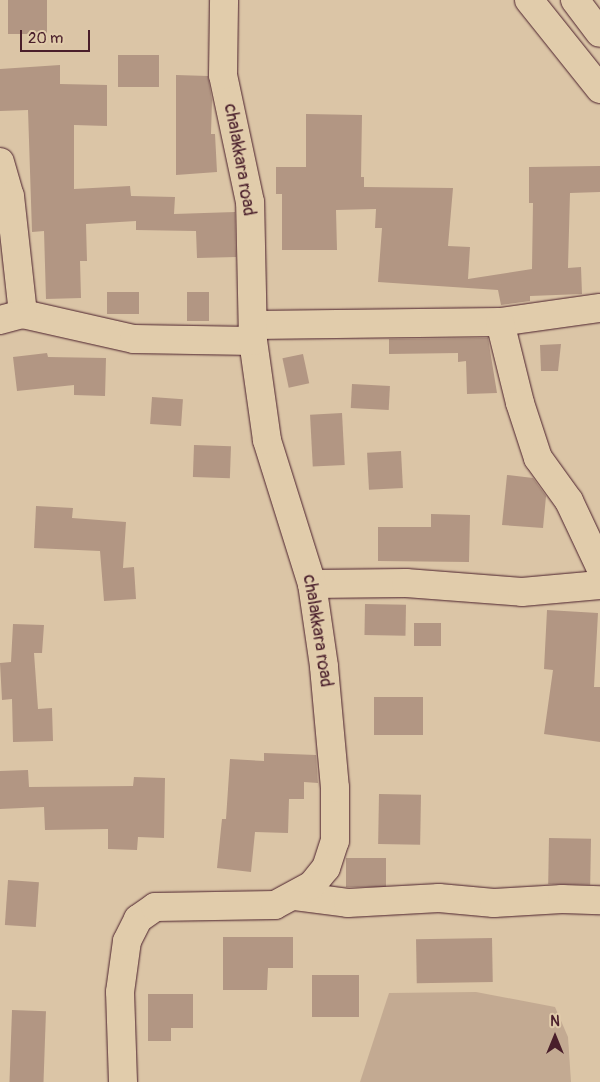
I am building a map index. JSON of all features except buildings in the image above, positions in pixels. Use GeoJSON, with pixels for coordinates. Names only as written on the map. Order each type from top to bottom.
{"type":"FeatureCollection","features":[{"type":"Feature","properties":{"kind":"main road","name":"chalakkara road"},"geometry":{"type":"LineString","coordinates":[[123,1082],[120,992],[127,941],[138,919],[155,907],[275,905],[295,896],[312,885],[326,868],[335,841],[335,788],[326,685],[312,584],[267,440],[254,333],[250,202],[223,74],[224,0]]}},
{"type":"Feature","properties":{"kind":"main road"},"geometry":{"type":"LineString","coordinates":[[529,0],[600,89]]}},
{"type":"Feature","properties":{"kind":"main road"},"geometry":{"type":"LineString","coordinates":[[576,0],[600,33]]}},
{"type":"Feature","properties":{"kind":"main road"},"geometry":{"type":"LineString","coordinates":[[0,162],[10,196],[12,317],[134,339],[500,322],[600,308]]}},
{"type":"Feature","properties":{"kind":"main road"},"geometry":{"type":"LineString","coordinates":[[500,322],[520,403],[538,458],[569,501],[600,567]]}},
{"type":"Feature","properties":{"kind":"main road"},"geometry":{"type":"LineString","coordinates":[[312,584],[406,583],[522,592],[600,585]]}},
{"type":"Feature","properties":{"kind":"main road"},"geometry":{"type":"LineString","coordinates":[[295,896],[348,903],[439,898],[494,904],[562,899],[600,900]]}},
{"type":"Feature","properties":{"kind":"shaded area"},"geometry":{"type":"Polygon","coordinates":[[[476,992],[555,1007],[568,1037],[571,1082],[360,1082],[389,993],[476,992]]]}}]}
